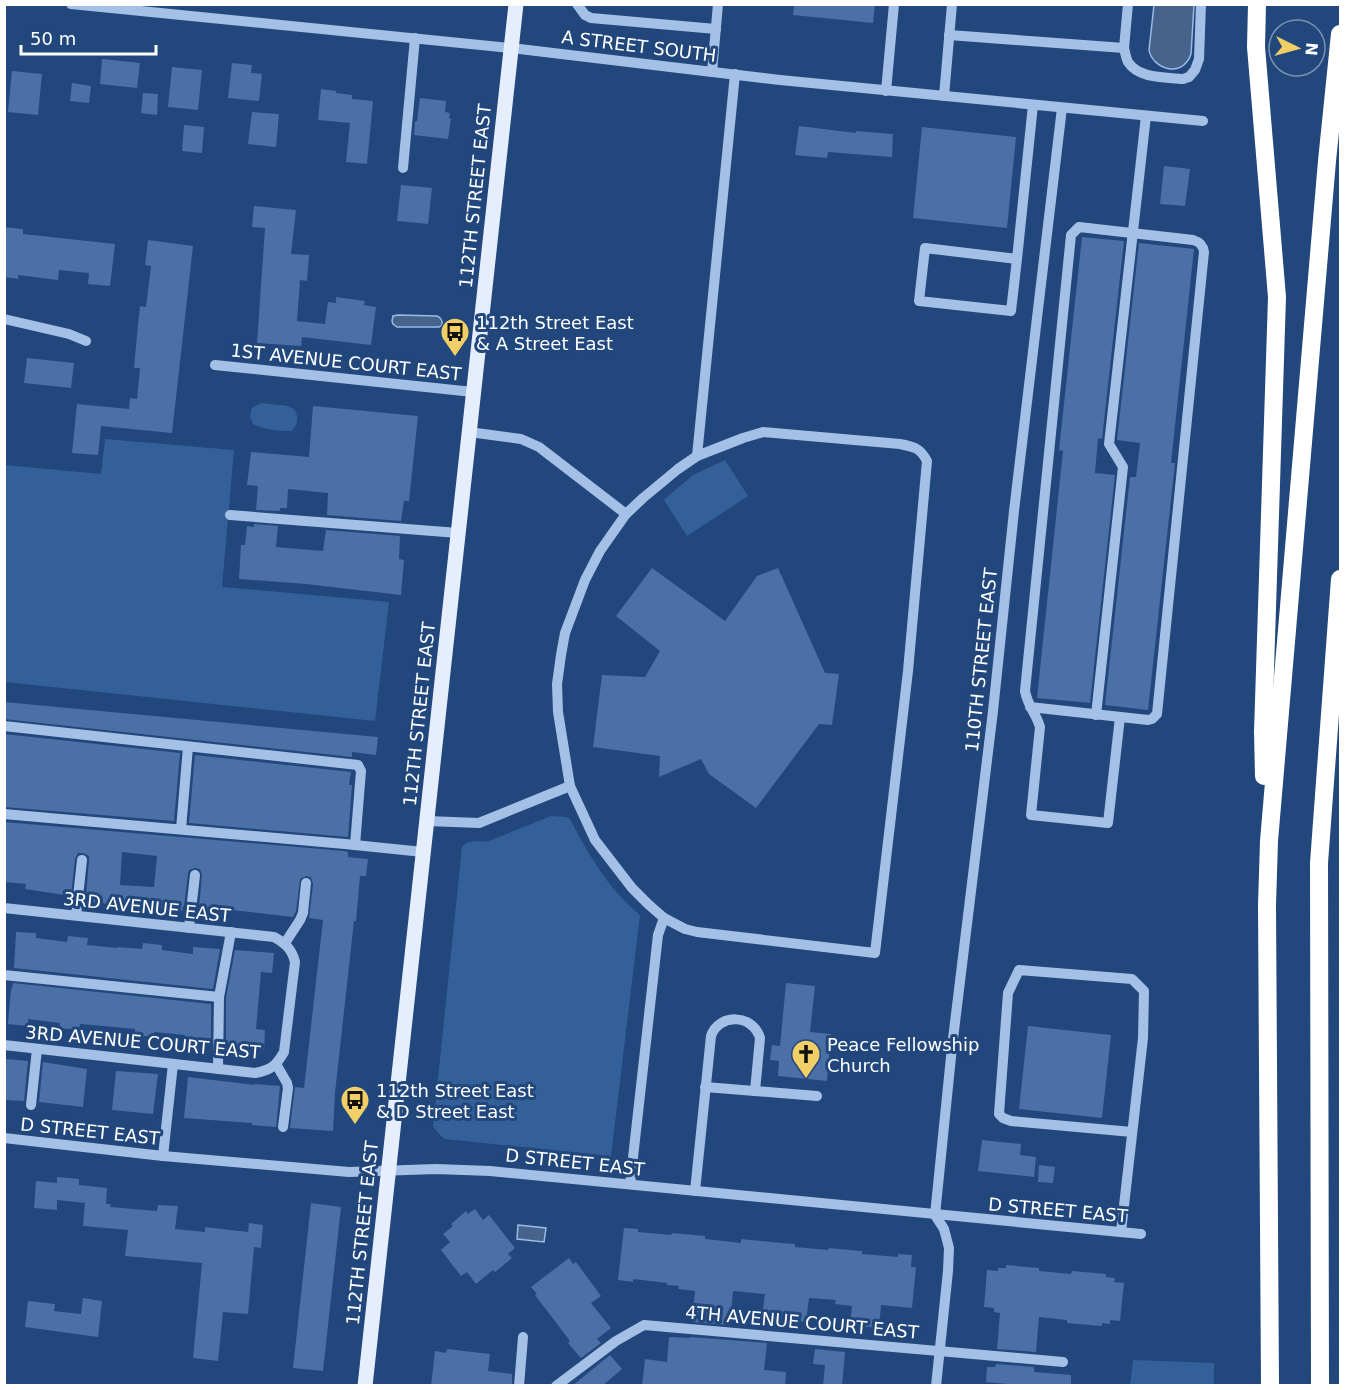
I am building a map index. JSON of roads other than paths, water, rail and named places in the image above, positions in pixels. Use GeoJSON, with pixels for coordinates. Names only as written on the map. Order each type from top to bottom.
{"type":"FeatureCollection","features":[{"type":"Feature","properties":{"kind":"highway"},"geometry":{"type":"LineString","coordinates":[[1257,4],[1256,47],[1277,297],[1263,732],[1267,905],[1270,1386]]}},
{"type":"Feature","properties":{"kind":"highway"},"geometry":{"type":"LineString","coordinates":[[1267,905],[1272,805],[1327,161],[1341,34]]}},
{"type":"Feature","properties":{"kind":"highway"},"geometry":{"type":"LineString","coordinates":[[1320,1386],[1319,863],[1341,579]]}},
{"type":"Feature","properties":{"kind":"highway"},"geometry":{"type":"LineString","coordinates":[[1319,863],[1341,732]]}},
{"type":"Feature","properties":{"kind":"main road","name":"112TH STREET EAST"},"geometry":{"type":"LineString","coordinates":[[365,1386],[516,4]]}},
{"type":"Feature","properties":{"kind":"street","name":"A STREET SOUTH"},"geometry":{"type":"LineString","coordinates":[[71,4],[1203,121]]}},
{"type":"Feature","properties":{"kind":"street"},"geometry":{"type":"LineString","coordinates":[[577,4],[585,15],[591,18],[716,29]]}},
{"type":"Feature","properties":{"kind":"street"},"geometry":{"type":"LineString","coordinates":[[712,72],[718,4]]}},
{"type":"Feature","properties":{"kind":"street"},"geometry":{"type":"LineString","coordinates":[[886,90],[894,4]]}},
{"type":"Feature","properties":{"kind":"street"},"geometry":{"type":"LineString","coordinates":[[944,96],[952,4]]}},
{"type":"Feature","properties":{"kind":"street"},"geometry":{"type":"LineString","coordinates":[[1128,4],[1124,48],[1127,61],[1141,74],[1183,79],[1189,77],[1195,70],[1198,59],[1201,4]]}},
{"type":"Feature","properties":{"kind":"street"},"geometry":{"type":"LineString","coordinates":[[949,35],[1124,48]]}},
{"type":"Feature","properties":{"kind":"street"},"geometry":{"type":"LineString","coordinates":[[403,168],[415,38]]}},
{"type":"Feature","properties":{"kind":"street"},"geometry":{"type":"LineString","coordinates":[[697,456],[735,74]]}},
{"type":"Feature","properties":{"kind":"street"},"geometry":{"type":"LineString","coordinates":[[1017,259],[924,249],[919,301],[1011,311],[1017,259],[1034,105]]}},
{"type":"Feature","properties":{"kind":"street","name":"110TH STREET EAST"},"geometry":{"type":"LineString","coordinates":[[934,1215],[1062,108]]}},
{"type":"Feature","properties":{"kind":"street"},"geometry":{"type":"LineString","coordinates":[[1096,715],[1123,467],[1109,444],[1146,116]]}},
{"type":"Feature","properties":{"kind":"street"},"geometry":{"type":"LineString","coordinates":[[1030,707],[1148,720],[1157,714],[1204,252],[1199,242],[1193,240],[1079,227],[1071,234],[1025,691],[1030,707],[1040,727],[1031,815],[1108,823],[1120,717]]}},
{"type":"Feature","properties":{"kind":"street"},"geometry":{"type":"LineString","coordinates":[[4,319],[86,341]]}},
{"type":"Feature","properties":{"kind":"street","name":"1ST AVENUE COURT EAST"},"geometry":{"type":"LineString","coordinates":[[214,365],[474,392]]}},
{"type":"Feature","properties":{"kind":"street"},"geometry":{"type":"LineString","coordinates":[[469,432],[521,440],[539,447],[626,514]]}},
{"type":"Feature","properties":{"kind":"street"},"geometry":{"type":"LineString","coordinates":[[763,432],[900,444],[913,447],[923,453],[927,461],[906,681],[875,953],[697,932],[664,918],[632,888],[595,840],[570,786],[558,712],[557,684],[562,647],[573,609],[600,551],[626,514],[678,469],[697,456],[763,432]]}},
{"type":"Feature","properties":{"kind":"street"},"geometry":{"type":"LineString","coordinates":[[230,515],[458,532]]}},
{"type":"Feature","properties":{"kind":"street"},"geometry":{"type":"LineString","coordinates":[[4,726],[358,765],[361,771],[355,845]]}},
{"type":"Feature","properties":{"kind":"street"},"geometry":{"type":"LineString","coordinates":[[180,829],[188,747]]}},
{"type":"Feature","properties":{"kind":"street"},"geometry":{"type":"LineString","coordinates":[[427,821],[479,823],[570,786]]}},
{"type":"Feature","properties":{"kind":"street"},"geometry":{"type":"LineString","coordinates":[[4,814],[423,852]]}},
{"type":"Feature","properties":{"kind":"street"},"geometry":{"type":"LineString","coordinates":[[76,915],[82,860]]}},
{"type":"Feature","properties":{"kind":"street"},"geometry":{"type":"LineString","coordinates":[[189,928],[195,875]]}},
{"type":"Feature","properties":{"kind":"street"},"geometry":{"type":"LineString","coordinates":[[283,1126],[288,1088],[276,1064],[284,1052],[295,972],[294,956],[285,943],[303,913],[306,883]]}},
{"type":"Feature","properties":{"kind":"street","name":"3RD AVENUE EAST"},"geometry":{"type":"LineString","coordinates":[[4,908],[274,937],[285,943]]}},
{"type":"Feature","properties":{"kind":"street"},"geometry":{"type":"LineString","coordinates":[[630,1185],[658,935],[664,918]]}},
{"type":"Feature","properties":{"kind":"street"},"geometry":{"type":"LineString","coordinates":[[218,1069],[219,997],[231,932]]}},
{"type":"Feature","properties":{"kind":"street"},"geometry":{"type":"LineString","coordinates":[[1121,1232],[1143,1038],[1144,990],[1132,979],[1018,970],[1008,993],[999,1113],[1011,1121],[1132,1132]]}},
{"type":"Feature","properties":{"kind":"street"},"geometry":{"type":"LineString","coordinates":[[4,975],[219,997]]}},
{"type":"Feature","properties":{"kind":"street"},"geometry":{"type":"LineString","coordinates":[[695,1191],[711,1036],[713,1030],[726,1021],[746,1021],[758,1030],[760,1038],[755,1091]]}},
{"type":"Feature","properties":{"kind":"street","name":"3RD AVENUE COURT EAST"},"geometry":{"type":"LineString","coordinates":[[4,1045],[255,1073],[267,1070],[276,1064]]}},
{"type":"Feature","properties":{"kind":"street"},"geometry":{"type":"LineString","coordinates":[[31,1105],[37,1049]]}},
{"type":"Feature","properties":{"kind":"street"},"geometry":{"type":"LineString","coordinates":[[164,1156],[173,1064]]}},
{"type":"Feature","properties":{"kind":"street"},"geometry":{"type":"LineString","coordinates":[[705,1087],[817,1096]]}},
{"type":"Feature","properties":{"kind":"street","name":"D STREET EAST"},"geometry":{"type":"LineString","coordinates":[[4,1138],[164,1156],[349,1172],[436,1169],[490,1171],[1141,1234]]}},
{"type":"Feature","properties":{"kind":"street"},"geometry":{"type":"LineString","coordinates":[[934,1215],[944,1229],[949,1248],[936,1386]]}},
{"type":"Feature","properties":{"kind":"street","name":"4TH AVENUE COURT EAST"},"geometry":{"type":"LineString","coordinates":[[556,1386],[616,1341],[644,1325],[1063,1362]]}},
{"type":"Feature","properties":{"kind":"street"},"geometry":{"type":"LineString","coordinates":[[519,1386],[523,1337]]}},
{"type":"Feature","properties":{"kind":"place","name":"112th Street East & A Street East"},"geometry":{"type":"Point","coordinates":[455,358]}},
{"type":"Feature","properties":{"kind":"place","name":"Peace Fellowship Church"},"geometry":{"type":"Point","coordinates":[806,1080]}},
{"type":"Feature","properties":{"kind":"place","name":"112th Street East & D Street East"},"geometry":{"type":"Point","coordinates":[355,1126]}}]}
